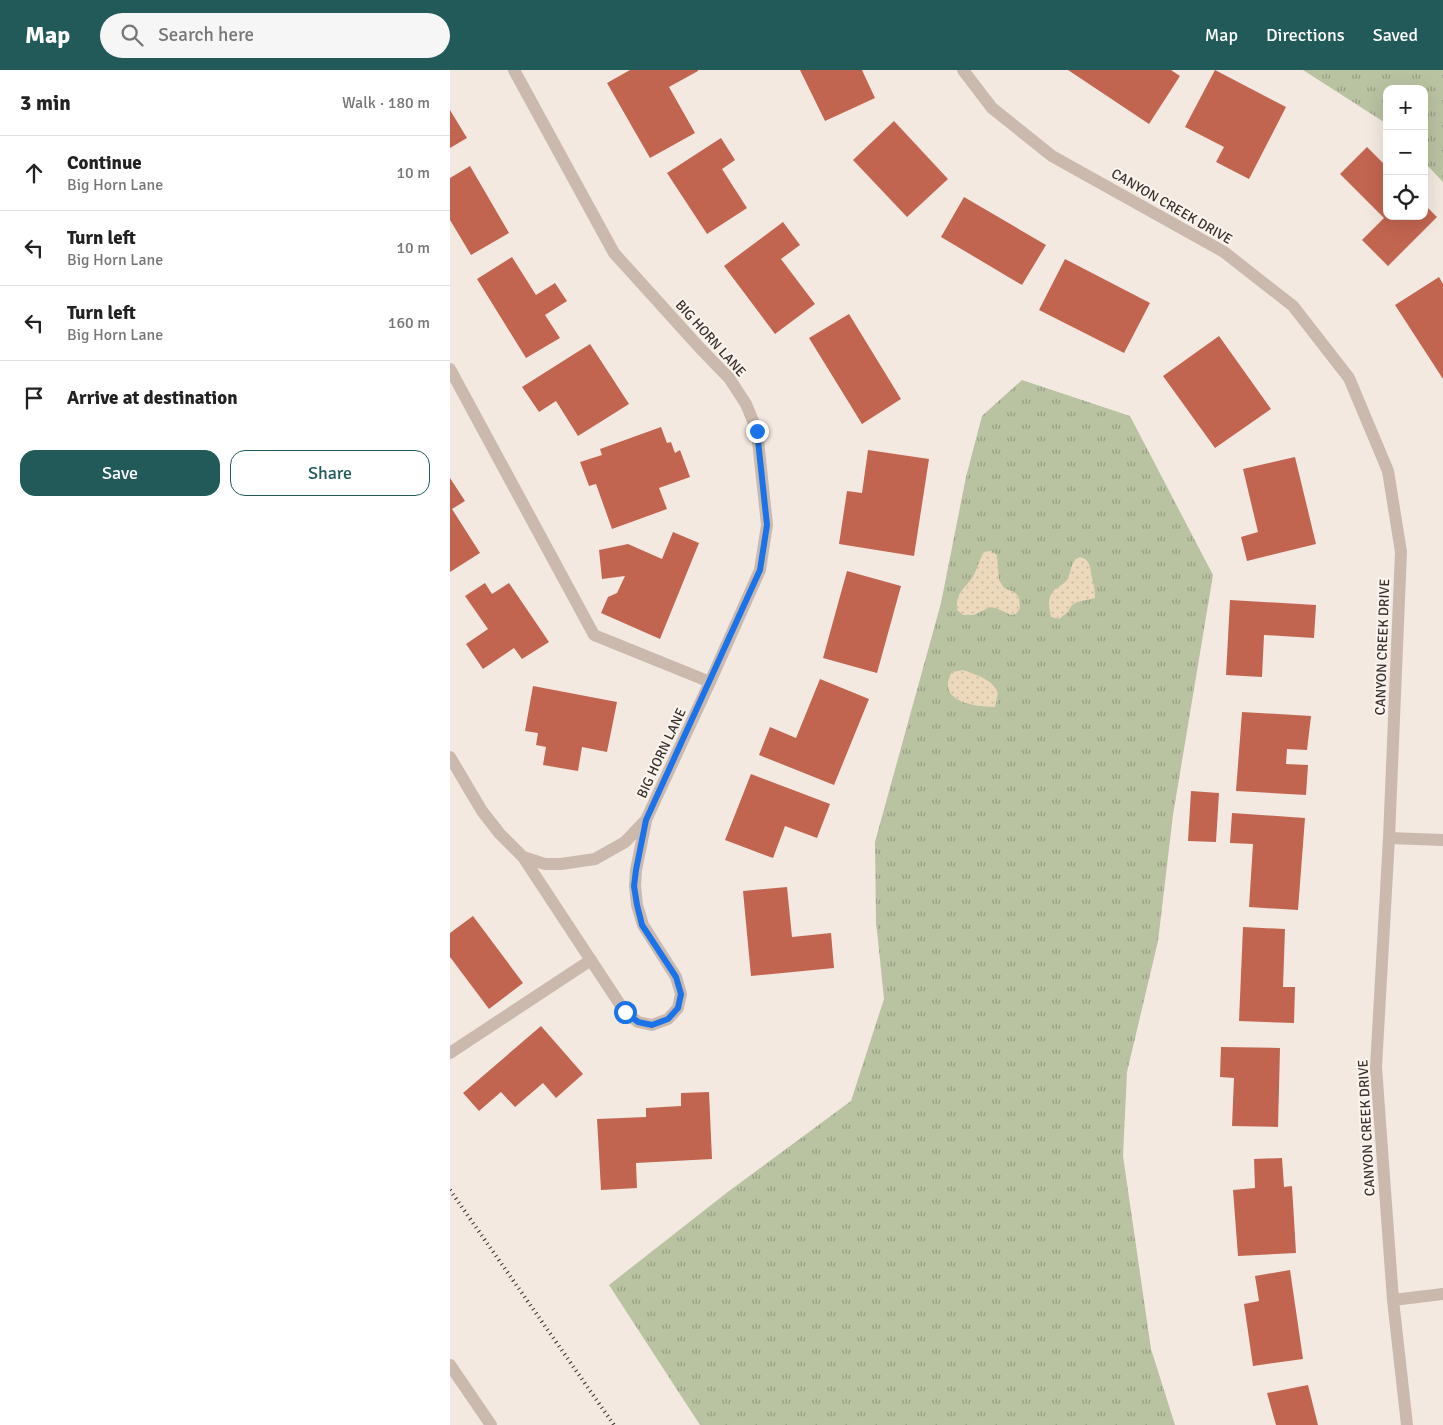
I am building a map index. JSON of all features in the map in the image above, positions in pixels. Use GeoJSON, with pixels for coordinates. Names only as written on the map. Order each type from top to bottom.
{"type":"FeatureCollection","features":[{"type":"Feature","properties":{"kind":"street","name":"BIG HORN LANE"},"geometry":{"type":"LineString","coordinates":[[450,756],[482,810],[500,834],[524,857],[625,1012],[638,1022],[652,1025],[668,1019],[678,1008],[681,994],[676,977],[642,925],[634,886],[636,870],[646,820],[760,570],[767,525],[757,431],[746,404],[729,378],[614,253],[514,70]]}},
{"type":"Feature","properties":{"kind":"street","name":"CANYON CREEK DRIVE"},"geometry":{"type":"LineString","coordinates":[[963,70],[992,108],[1052,156],[1231,256],[1293,306],[1349,378],[1388,471],[1401,552],[1390,838],[1376,1066],[1393,1300],[1407,1425]]}},
{"type":"Feature","properties":{"kind":"street"},"geometry":{"type":"LineString","coordinates":[[450,368],[594,635],[710,682]]}},
{"type":"Feature","properties":{"kind":"street","name":"BIG HORN LANE"},"geometry":{"type":"LineString","coordinates":[[524,857],[545,864],[561,864],[595,859],[625,842],[646,820]]}},
{"type":"Feature","properties":{"kind":"street"},"geometry":{"type":"LineString","coordinates":[[1390,838],[1443,840]]}},
{"type":"Feature","properties":{"kind":"street"},"geometry":{"type":"LineString","coordinates":[[450,1053],[591,960]]}},
{"type":"Feature","properties":{"kind":"street"},"geometry":{"type":"LineString","coordinates":[[1393,1300],[1443,1294]]}},
{"type":"Feature","properties":{"kind":"street"},"geometry":{"type":"LineString","coordinates":[[450,1365],[491,1425]]}},
{"type":"Feature","properties":{"kind":"green space"},"geometry":{"type":"Polygon","coordinates":[[[1303,70],[1443,70],[1443,182],[1428,166],[1428,85],[1383,85],[1383,121],[1303,70]]]}},
{"type":"Feature","properties":{"kind":"green space"},"geometry":{"type":"Polygon","coordinates":[[[1022,380],[1130,416],[1213,575],[1173,815],[1158,941],[1127,1072],[1123,1156],[1151,1349],[1175,1425],[700,1425],[609,1285],[729,1191],[851,1101],[884,999],[876,921],[875,842],[941,603],[966,477],[982,416],[1022,380]]]}},
{"type":"Feature","properties":{"kind":"sand"},"geometry":{"type":"Polygon","coordinates":[[[991,551],[997,555],[999,580],[1004,588],[1014,592],[1019,597],[1020,608],[1016,614],[1011,615],[990,607],[974,615],[963,615],[957,610],[959,595],[972,578],[984,552],[991,551]]]}},
{"type":"Feature","properties":{"kind":"sand"},"geometry":{"type":"Polygon","coordinates":[[[1078,557],[1088,561],[1095,598],[1077,602],[1059,619],[1051,617],[1049,601],[1051,594],[1067,580],[1072,564],[1078,557]]]}},
{"type":"Feature","properties":{"kind":"sand"},"geometry":{"type":"Polygon","coordinates":[[[963,670],[982,678],[995,687],[998,694],[995,707],[968,704],[953,696],[949,690],[948,682],[952,672],[963,670]]]}},
{"type":"Feature","properties":{"kind":"building"},"geometry":{"type":"Polygon","coordinates":[[[630,70],[698,70],[669,87],[695,133],[650,158],[607,83],[630,70]]]}},
{"type":"Feature","properties":{"kind":"building"},"geometry":{"type":"Polygon","coordinates":[[[800,70],[862,70],[875,98],[825,121],[800,70]]]}},
{"type":"Feature","properties":{"kind":"building"},"geometry":{"type":"Polygon","coordinates":[[[1068,70],[1171,70],[1180,76],[1149,124],[1068,70]]]}},
{"type":"Feature","properties":{"kind":"building"},"geometry":{"type":"Polygon","coordinates":[[[1215,70],[1286,107],[1249,179],[1216,162],[1224,147],[1185,127],[1215,70]]]}},
{"type":"Feature","properties":{"kind":"building"},"geometry":{"type":"Polygon","coordinates":[[[450,110],[467,138],[450,148],[450,110]]]}},
{"type":"Feature","properties":{"kind":"building"},"geometry":{"type":"Polygon","coordinates":[[[894,121],[948,179],[907,217],[853,160],[894,121]]]}},
{"type":"Feature","properties":{"kind":"building"},"geometry":{"type":"Polygon","coordinates":[[[721,138],[735,160],[722,169],[747,208],[707,234],[667,173],[721,138]]]}},
{"type":"Feature","properties":{"kind":"building"},"geometry":{"type":"Polygon","coordinates":[[[1367,147],[1383,163],[1383,217],[1340,174],[1367,147]]]}},
{"type":"Feature","properties":{"kind":"building"},"geometry":{"type":"Polygon","coordinates":[[[470,166],[509,233],[471,255],[450,220],[450,178],[470,166]]]}},
{"type":"Feature","properties":{"kind":"building"},"geometry":{"type":"Polygon","coordinates":[[[964,197],[1046,245],[1022,285],[941,237],[964,197]]]}},
{"type":"Feature","properties":{"kind":"building"},"geometry":{"type":"Polygon","coordinates":[[[1428,208],[1437,217],[1388,266],[1362,240],[1383,219],[1428,220],[1428,208]]]}},
{"type":"Feature","properties":{"kind":"building"},"geometry":{"type":"Polygon","coordinates":[[[783,222],[800,245],[781,259],[815,304],[775,334],[724,266],[783,222]]]}},
{"type":"Feature","properties":{"kind":"building"},"geometry":{"type":"Polygon","coordinates":[[[512,257],[536,295],[555,283],[567,301],[545,315],[560,338],[526,358],[477,279],[512,257]]]}},
{"type":"Feature","properties":{"kind":"building"},"geometry":{"type":"Polygon","coordinates":[[[1065,259],[1150,303],[1124,353],[1039,310],[1065,259]]]}},
{"type":"Feature","properties":{"kind":"building"},"geometry":{"type":"Polygon","coordinates":[[[1439,277],[1443,284],[1443,379],[1395,305],[1439,277]]]}},
{"type":"Feature","properties":{"kind":"building"},"geometry":{"type":"Polygon","coordinates":[[[849,314],[901,399],[862,424],[809,338],[849,314]]]}},
{"type":"Feature","properties":{"kind":"building"},"geometry":{"type":"Polygon","coordinates":[[[1219,336],[1271,409],[1215,448],[1163,376],[1219,336]]]}},
{"type":"Feature","properties":{"kind":"building"},"geometry":{"type":"Polygon","coordinates":[[[590,344],[629,404],[578,436],[556,401],[539,412],[522,387],[590,344]]]}},
{"type":"Feature","properties":{"kind":"building"},"geometry":{"type":"Polygon","coordinates":[[[661,427],[667,443],[671,442],[675,453],[680,450],[690,477],[659,488],[667,509],[612,529],[596,484],[589,486],[580,462],[602,455],[600,449],[661,427]]]}},
{"type":"Feature","properties":{"kind":"building"},"geometry":{"type":"Polygon","coordinates":[[[868,450],[929,459],[914,556],[839,544],[847,491],[862,493],[868,450]]]}},
{"type":"Feature","properties":{"kind":"building"},"geometry":{"type":"Polygon","coordinates":[[[1295,457],[1316,544],[1247,561],[1241,537],[1258,532],[1243,469],[1295,457]]]}},
{"type":"Feature","properties":{"kind":"building"},"geometry":{"type":"Polygon","coordinates":[[[450,478],[465,501],[452,509],[480,553],[450,572],[450,478]]]}},
{"type":"Feature","properties":{"kind":"building"},"geometry":{"type":"Polygon","coordinates":[[[673,532],[699,543],[660,639],[601,613],[608,597],[617,593],[625,576],[602,579],[599,550],[628,544],[662,559],[673,532]]]}},
{"type":"Feature","properties":{"kind":"building"},"geometry":{"type":"Polygon","coordinates":[[[847,571],[901,586],[877,673],[823,658],[847,571]]]}},
{"type":"Feature","properties":{"kind":"building"},"geometry":{"type":"Polygon","coordinates":[[[485,583],[492,594],[509,583],[549,642],[522,659],[514,648],[483,669],[466,644],[488,629],[465,596],[485,583]]]}},
{"type":"Feature","properties":{"kind":"building"},"geometry":{"type":"Polygon","coordinates":[[[1230,600],[1316,605],[1314,638],[1264,635],[1262,677],[1226,675],[1230,600]]]}},
{"type":"Feature","properties":{"kind":"building"},"geometry":{"type":"Polygon","coordinates":[[[820,679],[869,699],[834,785],[759,755],[770,727],[796,738],[820,679]]]}},
{"type":"Feature","properties":{"kind":"building"},"geometry":{"type":"Polygon","coordinates":[[[533,686],[617,702],[607,752],[582,747],[578,771],[543,765],[546,747],[536,745],[538,733],[525,731],[533,686]]]}},
{"type":"Feature","properties":{"kind":"building"},"geometry":{"type":"Polygon","coordinates":[[[1242,712],[1311,716],[1307,750],[1287,749],[1286,764],[1308,765],[1306,795],[1236,791],[1242,712]]]}},
{"type":"Feature","properties":{"kind":"building"},"geometry":{"type":"Polygon","coordinates":[[[751,774],[830,804],[817,838],[785,826],[773,858],[725,840],[751,774]]]}},
{"type":"Feature","properties":{"kind":"building"},"geometry":{"type":"Polygon","coordinates":[[[1191,791],[1219,793],[1216,842],[1188,841],[1191,791]]]}},
{"type":"Feature","properties":{"kind":"building"},"geometry":{"type":"Polygon","coordinates":[[[1232,813],[1305,818],[1298,910],[1249,907],[1253,844],[1230,843],[1232,813]]]}},
{"type":"Feature","properties":{"kind":"building"},"geometry":{"type":"Polygon","coordinates":[[[787,887],[792,937],[831,933],[834,968],[751,976],[743,891],[787,887]]]}},
{"type":"Feature","properties":{"kind":"building"},"geometry":{"type":"Polygon","coordinates":[[[473,916],[523,983],[489,1009],[450,957],[450,933],[473,916]]]}},
{"type":"Feature","properties":{"kind":"building"},"geometry":{"type":"Polygon","coordinates":[[[1243,927],[1285,929],[1283,987],[1295,987],[1294,1023],[1239,1021],[1243,927]]]}},
{"type":"Feature","properties":{"kind":"building"},"geometry":{"type":"Polygon","coordinates":[[[541,1026],[583,1074],[556,1098],[543,1083],[515,1107],[501,1092],[479,1111],[463,1093],[541,1026]]]}},
{"type":"Feature","properties":{"kind":"building"},"geometry":{"type":"Polygon","coordinates":[[[1221,1047],[1280,1048],[1278,1127],[1232,1126],[1234,1078],[1220,1077],[1221,1047]]]}},
{"type":"Feature","properties":{"kind":"building"},"geometry":{"type":"Polygon","coordinates":[[[709,1092],[712,1159],[636,1163],[637,1188],[601,1190],[597,1119],[646,1117],[646,1108],[681,1106],[681,1093],[709,1092]]]}},
{"type":"Feature","properties":{"kind":"building"},"geometry":{"type":"Polygon","coordinates":[[[1282,1158],[1284,1187],[1292,1186],[1296,1253],[1238,1256],[1233,1190],[1255,1188],[1254,1159],[1282,1158]]]}},
{"type":"Feature","properties":{"kind":"building"},"geometry":{"type":"Polygon","coordinates":[[[1290,1270],[1303,1359],[1253,1366],[1244,1304],[1259,1301],[1255,1276],[1290,1270]]]}},
{"type":"Feature","properties":{"kind":"building"},"geometry":{"type":"Polygon","coordinates":[[[1308,1385],[1318,1425],[1276,1425],[1267,1393],[1308,1385]]]}},
{"type":"Feature","properties":{"kind":"railway"},"geometry":{"type":"LineString","coordinates":[[450,1190],[614,1425]]}},
{"type":"Feature","properties":{"kind":"route"},"geometry":{"type":"LineString","coordinates":[[625,1012],[638,1022],[652,1025],[668,1019],[678,1008],[681,994],[676,977],[642,925],[634,886],[636,870],[646,820],[760,570],[767,525],[757,431]]}}]}
